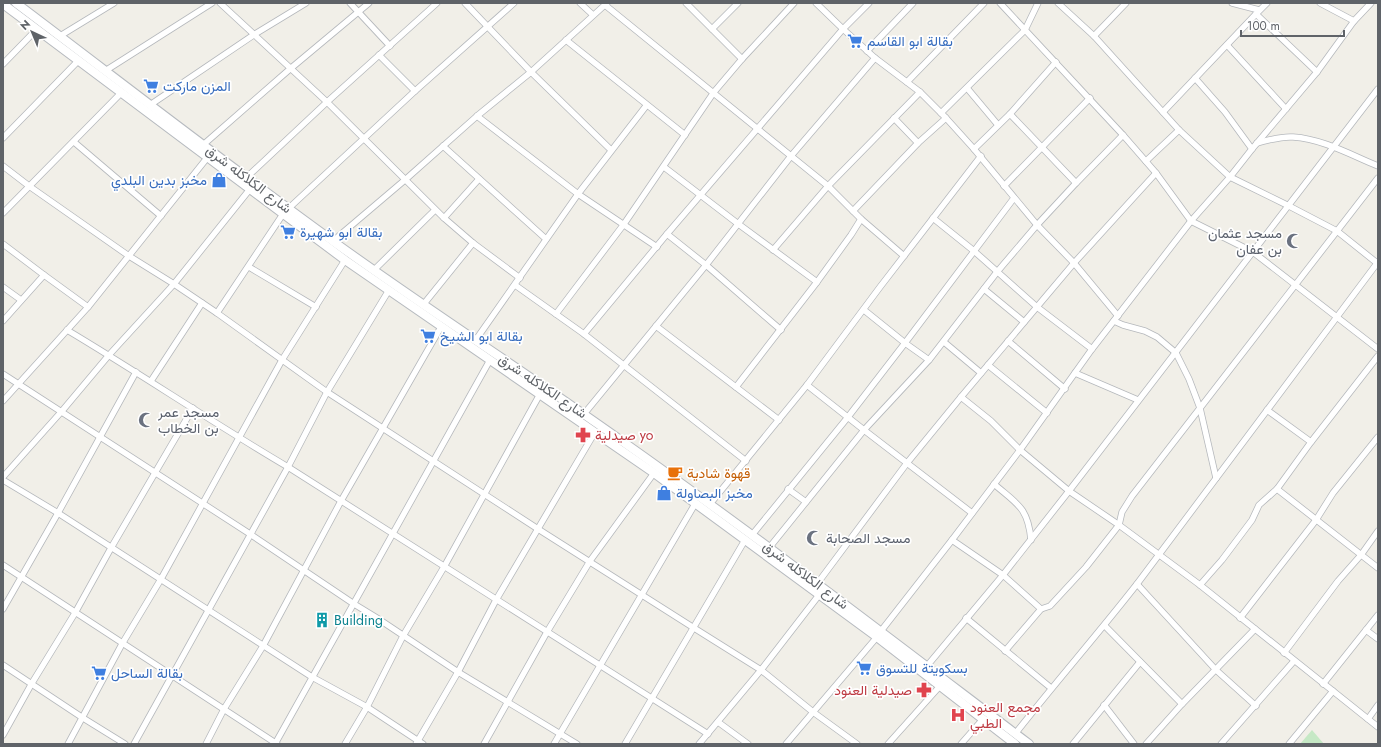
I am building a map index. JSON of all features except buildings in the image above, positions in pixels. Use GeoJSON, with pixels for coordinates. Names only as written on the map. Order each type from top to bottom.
{"type":"FeatureCollection","features":[{"type":"Feature","properties":{"kind":"street"},"geometry":{"type":"LineString","coordinates":[[60,36],[114,3]]}},
{"type":"Feature","properties":{"kind":"street"},"geometry":{"type":"LineString","coordinates":[[105,71],[212,3]]}},
{"type":"Feature","properties":{"kind":"street"},"geometry":{"type":"LineString","coordinates":[[220,3],[327,102],[406,179],[435,210],[473,243],[520,278]]}},
{"type":"Feature","properties":{"kind":"street"},"geometry":{"type":"LineString","coordinates":[[150,105],[255,34],[306,3]]}},
{"type":"Feature","properties":{"kind":"street"},"geometry":{"type":"LineString","coordinates":[[350,3],[390,46]]}},
{"type":"Feature","properties":{"kind":"street"},"geometry":{"type":"LineString","coordinates":[[203,145],[369,3]]}},
{"type":"Feature","properties":{"kind":"street"},"geometry":{"type":"LineString","coordinates":[[247,177],[327,102],[437,3]]}},
{"type":"Feature","properties":{"kind":"street"},"geometry":{"type":"LineString","coordinates":[[464,3],[531,72],[611,150]]}},
{"type":"Feature","properties":{"kind":"street"},"geometry":{"type":"LineString","coordinates":[[217,313],[286,211],[415,91],[514,3]]}},
{"type":"Feature","properties":{"kind":"street"},"geometry":{"type":"LineString","coordinates":[[580,3],[593,15]]}},
{"type":"Feature","properties":{"kind":"street"},"geometry":{"type":"LineString","coordinates":[[686,3],[742,59]]}},
{"type":"Feature","properties":{"kind":"street"},"geometry":{"type":"LineString","coordinates":[[712,29],[738,3]]}},
{"type":"Feature","properties":{"kind":"street"},"geometry":{"type":"LineString","coordinates":[[556,314],[624,224],[714,92],[742,59],[794,3]]}},
{"type":"Feature","properties":{"kind":"street"},"geometry":{"type":"LineString","coordinates":[[816,3],[875,58],[920,92],[946,118],[981,156],[1037,225],[1074,264],[1118,316]]}},
{"type":"Feature","properties":{"kind":"street"},"geometry":{"type":"LineString","coordinates":[[584,334],[667,234],[843,29],[869,3]]}},
{"type":"Feature","properties":{"kind":"street"},"geometry":{"type":"LineString","coordinates":[[867,51],[913,3]]}},
{"type":"Feature","properties":{"kind":"street"},"geometry":{"type":"LineString","coordinates":[[907,82],[984,3]]}},
{"type":"Feature","properties":{"kind":"street"},"geometry":{"type":"LineString","coordinates":[[1000,3],[1090,98],[1146,161],[1191,221],[1253,252],[1378,349]]}},
{"type":"Feature","properties":{"kind":"street"},"geometry":{"type":"LineString","coordinates":[[941,113],[1025,30],[1038,3]]}},
{"type":"Feature","properties":{"kind":"street"},"geometry":{"type":"LineString","coordinates":[[1015,734],[1051,688],[1105,626],[1378,263],[1337,231],[1230,177],[1179,130],[1094,36],[1058,3]]}},
{"type":"Feature","properties":{"kind":"street"},"geometry":{"type":"LineString","coordinates":[[1094,36],[1126,3]]}},
{"type":"Feature","properties":{"kind":"street"},"geometry":{"type":"LineString","coordinates":[[1232,3],[1257,12],[1317,72]]}},
{"type":"Feature","properties":{"kind":"street"},"geometry":{"type":"LineString","coordinates":[[1163,112],[1267,3]]}},
{"type":"Feature","properties":{"kind":"street"},"geometry":{"type":"LineString","coordinates":[[1320,3],[1354,21]]}},
{"type":"Feature","properties":{"kind":"street"},"geometry":{"type":"LineString","coordinates":[[786,744],[879,634],[952,540],[1020,450],[1092,349],[1191,221],[1230,177],[1317,72],[1354,21],[1371,3]]}},
{"type":"Feature","properties":{"kind":"street","name":"شارع الكلاكله شرق"},"geometry":{"type":"LineString","coordinates":[[3,4],[250,189],[332,241],[475,341],[584,414],[710,504],[817,584],[940,686],[1015,744]]}},
{"type":"Feature","properties":{"kind":"street","name":"شارع الكلاكله شرق"},"geometry":{"type":"LineString","coordinates":[[21,4],[105,71],[247,177],[345,260],[654,473],[819,595],[927,666],[1029,744]]}},
{"type":"Feature","properties":{"kind":"street"},"geometry":{"type":"LineString","coordinates":[[332,241],[406,179],[477,116],[531,72],[606,4],[828,186],[861,219],[904,256]]}},
{"type":"Feature","properties":{"kind":"street"},"geometry":{"type":"LineString","coordinates":[[3,64],[37,29]]}},
{"type":"Feature","properties":{"kind":"street"},"geometry":{"type":"LineString","coordinates":[[566,40],[685,136]]}},
{"type":"Feature","properties":{"kind":"street"},"geometry":{"type":"LineString","coordinates":[[1227,45],[1286,109]]}},
{"type":"Feature","properties":{"kind":"street"},"geometry":{"type":"LineString","coordinates":[[379,55],[415,91]]}},
{"type":"Feature","properties":{"kind":"street"},"geometry":{"type":"LineString","coordinates":[[584,414],[706,265],[737,223],[791,156],[875,58]]}},
{"type":"Feature","properties":{"kind":"street"},"geometry":{"type":"LineString","coordinates":[[3,138],[78,61]]}},
{"type":"Feature","properties":{"kind":"street"},"geometry":{"type":"LineString","coordinates":[[974,149],[1010,114],[1056,62]]}},
{"type":"Feature","properties":{"kind":"street"},"geometry":{"type":"LineString","coordinates":[[1195,78],[1224,112],[1252,149]]}},
{"type":"Feature","properties":{"kind":"street"},"geometry":{"type":"LineString","coordinates":[[967,88],[998,125]]}},
{"type":"Feature","properties":{"kind":"street"},"geometry":{"type":"LineString","coordinates":[[927,666],[1003,575],[1069,492],[1138,400],[1176,353],[1378,89]]}},
{"type":"Feature","properties":{"kind":"street"},"geometry":{"type":"LineString","coordinates":[[773,250],[828,186],[920,92]]}},
{"type":"Feature","properties":{"kind":"street"},"geometry":{"type":"LineString","coordinates":[[3,213],[121,93]]}},
{"type":"Feature","properties":{"kind":"street"},"geometry":{"type":"LineString","coordinates":[[1004,186],[1090,98]]}},
{"type":"Feature","properties":{"kind":"street"},"geometry":{"type":"LineString","coordinates":[[475,341],[578,194],[646,106]]}},
{"type":"Feature","properties":{"kind":"street"},"geometry":{"type":"LineString","coordinates":[[1010,114],[1076,183]]}},
{"type":"Feature","properties":{"kind":"street"},"geometry":{"type":"LineString","coordinates":[[477,116],[578,194],[657,247]]}},
{"type":"Feature","properties":{"kind":"street"},"geometry":{"type":"LineString","coordinates":[[894,118],[918,144]]}},
{"type":"Feature","properties":{"kind":"street"},"geometry":{"type":"LineString","coordinates":[[853,211],[918,144],[946,118]]}},
{"type":"Feature","properties":{"kind":"street"},"geometry":{"type":"LineString","coordinates":[[1146,161],[1179,130]]}},
{"type":"Feature","properties":{"kind":"street"},"geometry":{"type":"LineString","coordinates":[[769,548],[864,430],[944,342],[996,272],[1037,225],[1123,135]]}},
{"type":"Feature","properties":{"kind":"street"},"geometry":{"type":"LineString","coordinates":[[1257,143],[1279,137],[1293,136],[1334,147],[1378,166]]}},
{"type":"Feature","properties":{"kind":"street"},"geometry":{"type":"LineString","coordinates":[[74,142],[161,216]]}},
{"type":"Feature","properties":{"kind":"street"},"geometry":{"type":"LineString","coordinates":[[443,146],[546,239]]}},
{"type":"Feature","properties":{"kind":"street"},"geometry":{"type":"LineString","coordinates":[[710,504],[808,385],[981,156]]}},
{"type":"Feature","properties":{"kind":"street"},"geometry":{"type":"LineString","coordinates":[[3,402],[88,307],[207,158]]}},
{"type":"Feature","properties":{"kind":"street"},"geometry":{"type":"LineString","coordinates":[[3,166],[129,256],[217,313],[327,392],[434,460],[538,529],[761,670],[813,712],[857,744]]}},
{"type":"Feature","properties":{"kind":"street"},"geometry":{"type":"LineString","coordinates":[[664,167],[817,282]]}},
{"type":"Feature","properties":{"kind":"street"},"geometry":{"type":"LineString","coordinates":[[817,584],[908,463],[981,373],[1074,264],[1156,173]]}},
{"type":"Feature","properties":{"kind":"street"},"geometry":{"type":"LineString","coordinates":[[1005,651],[1041,609],[1050,606],[1086,567],[1119,525],[1122,512],[1132,496],[1378,178]]}},
{"type":"Feature","properties":{"kind":"street"},"geometry":{"type":"LineString","coordinates":[[444,218],[479,179]]}},
{"type":"Feature","properties":{"kind":"street"},"geometry":{"type":"LineString","coordinates":[[3,477],[62,411],[109,355],[174,284],[250,189]]}},
{"type":"Feature","properties":{"kind":"street"},"geometry":{"type":"LineString","coordinates":[[752,535],[905,344],[1014,198]]}},
{"type":"Feature","properties":{"kind":"street"},"geometry":{"type":"LineString","coordinates":[[374,270],[435,210]]}},
{"type":"Feature","properties":{"kind":"street"},"geometry":{"type":"LineString","coordinates":[[933,218],[974,251],[1037,307],[1092,349]]}},
{"type":"Feature","properties":{"kind":"street"},"geometry":{"type":"LineString","coordinates":[[736,387],[817,282],[861,219]]}},
{"type":"Feature","properties":{"kind":"street"},"geometry":{"type":"LineString","coordinates":[[667,234],[706,265],[781,330]]}},
{"type":"Feature","properties":{"kind":"street"},"geometry":{"type":"LineString","coordinates":[[423,305],[473,243]]}},
{"type":"Feature","properties":{"kind":"street"},"geometry":{"type":"LineString","coordinates":[[3,244],[88,307]]}},
{"type":"Feature","properties":{"kind":"street"},"geometry":{"type":"LineString","coordinates":[[68,744],[122,644],[162,579],[282,360],[345,260]]}},
{"type":"Feature","properties":{"kind":"street"},"geometry":{"type":"LineString","coordinates":[[249,267],[316,307]]}},
{"type":"Feature","properties":{"kind":"street"},"geometry":{"type":"LineString","coordinates":[[3,321],[44,275]]}},
{"type":"Feature","properties":{"kind":"street"},"geometry":{"type":"LineString","coordinates":[[515,285],[584,334],[746,461]]}},
{"type":"Feature","properties":{"kind":"street"},"geometry":{"type":"LineString","coordinates":[[3,287],[21,300]]}},
{"type":"Feature","properties":{"kind":"street"},"geometry":{"type":"LineString","coordinates":[[984,289],[1024,322]]}},
{"type":"Feature","properties":{"kind":"street"},"geometry":{"type":"LineString","coordinates":[[134,744],[288,467],[327,392],[389,290]]}},
{"type":"Feature","properties":{"kind":"street"},"geometry":{"type":"LineString","coordinates":[[151,381],[202,303]]}},
{"type":"Feature","properties":{"kind":"street"},"geometry":{"type":"LineString","coordinates":[[864,310],[905,344],[929,360]]}},
{"type":"Feature","properties":{"kind":"street"},"geometry":{"type":"LineString","coordinates":[[1114,321],[1145,331],[1157,337],[1176,353],[1189,379],[1200,408],[1216,478]]}},
{"type":"Feature","properties":{"kind":"street"},"geometry":{"type":"LineString","coordinates":[[656,326],[779,420]]}},
{"type":"Feature","properties":{"kind":"street"},"geometry":{"type":"LineString","coordinates":[[206,744],[224,709],[263,646],[342,500],[441,327]]}},
{"type":"Feature","properties":{"kind":"street"},"geometry":{"type":"LineString","coordinates":[[67,330],[151,381],[239,438],[342,500],[444,567],[708,734]]}},
{"type":"Feature","properties":{"kind":"street"},"geometry":{"type":"LineString","coordinates":[[1008,341],[1064,389]]}},
{"type":"Feature","properties":{"kind":"street"},"geometry":{"type":"LineString","coordinates":[[944,342],[981,373]]}},
{"type":"Feature","properties":{"kind":"street"},"geometry":{"type":"LineString","coordinates":[[1200,585],[1222,560],[1252,520],[1260,505],[1277,489],[1311,442],[1378,356]]}},
{"type":"Feature","properties":{"kind":"street"},"geometry":{"type":"LineString","coordinates":[[3,565],[171,676],[224,709],[275,744],[490,360]]}},
{"type":"Feature","properties":{"kind":"street"},"geometry":{"type":"LineString","coordinates":[[988,365],[1047,413]]}},
{"type":"Feature","properties":{"kind":"street"},"geometry":{"type":"LineString","coordinates":[[3,608],[22,578],[136,372]]}},
{"type":"Feature","properties":{"kind":"street"},"geometry":{"type":"LineString","coordinates":[[1075,373],[1138,400]]}},
{"type":"Feature","properties":{"kind":"street"},"geometry":{"type":"LineString","coordinates":[[3,374],[250,534],[458,672],[577,744]]}},
{"type":"Feature","properties":{"kind":"street"},"geometry":{"type":"LineString","coordinates":[[808,385],[972,513]]}},
{"type":"Feature","properties":{"kind":"street"},"geometry":{"type":"LineString","coordinates":[[345,744],[367,708],[403,636],[444,567],[540,394]]}},
{"type":"Feature","properties":{"kind":"street"},"geometry":{"type":"LineString","coordinates":[[961,398],[991,421],[1020,450],[1069,492],[1119,525],[1200,585],[1378,727]]}},
{"type":"Feature","properties":{"kind":"street"},"geometry":{"type":"LineString","coordinates":[[3,734],[75,613],[111,548],[193,408]]}},
{"type":"Feature","properties":{"kind":"street"},"geometry":{"type":"LineString","coordinates":[[1267,410],[1311,442]]}},
{"type":"Feature","properties":{"kind":"street"},"geometry":{"type":"LineString","coordinates":[[417,742],[458,672],[496,600],[595,432]]}},
{"type":"Feature","properties":{"kind":"street"},"geometry":{"type":"LineString","coordinates":[[1240,618],[1316,520],[1333,493],[1378,437]]}},
{"type":"Feature","properties":{"kind":"street"},"geometry":{"type":"LineString","coordinates":[[484,744],[547,632],[590,561],[654,473]]}},
{"type":"Feature","properties":{"kind":"street"},"geometry":{"type":"LineString","coordinates":[[3,480],[162,579],[312,677],[367,708],[417,742],[423,744]]}},
{"type":"Feature","properties":{"kind":"street"},"geometry":{"type":"LineString","coordinates":[[994,484],[1023,510],[1030,525],[1031,540]]}},
{"type":"Feature","properties":{"kind":"street"},"geometry":{"type":"LineString","coordinates":[[788,489],[806,502]]}},
{"type":"Feature","properties":{"kind":"street"},"geometry":{"type":"LineString","coordinates":[[1277,489],[1378,568]]}},
{"type":"Feature","properties":{"kind":"street"},"geometry":{"type":"LineString","coordinates":[[554,744],[695,504]]}},
{"type":"Feature","properties":{"kind":"street"},"geometry":{"type":"LineString","coordinates":[[1284,653],[1378,531]]}},
{"type":"Feature","properties":{"kind":"street"},"geometry":{"type":"LineString","coordinates":[[625,744],[745,540]]}},
{"type":"Feature","properties":{"kind":"street"},"geometry":{"type":"LineString","coordinates":[[952,540],[1003,575],[1041,609]]}},
{"type":"Feature","properties":{"kind":"street"},"geometry":{"type":"LineString","coordinates":[[1137,584],[1216,670],[1256,706]]}},
{"type":"Feature","properties":{"kind":"street"},"geometry":{"type":"LineString","coordinates":[[699,744],[761,670],[819,595]]}},
{"type":"Feature","properties":{"kind":"street"},"geometry":{"type":"LineString","coordinates":[[1323,684],[1378,615]]}},
{"type":"Feature","properties":{"kind":"street"},"geometry":{"type":"LineString","coordinates":[[966,618],[1051,688]]}},
{"type":"Feature","properties":{"kind":"street"},"geometry":{"type":"LineString","coordinates":[[1105,626],[1182,704]]}},
{"type":"Feature","properties":{"kind":"street"},"geometry":{"type":"LineString","coordinates":[[1146,744],[1182,704],[1255,629]]}},
{"type":"Feature","properties":{"kind":"street"},"geometry":{"type":"LineString","coordinates":[[1366,630],[1378,639]]}},
{"type":"Feature","properties":{"kind":"street"},"geometry":{"type":"LineString","coordinates":[[1221,744],[1294,661]]}},
{"type":"Feature","properties":{"kind":"street"},"geometry":{"type":"LineString","coordinates":[[1073,744],[1104,704],[1140,662]]}},
{"type":"Feature","properties":{"kind":"street"},"geometry":{"type":"LineString","coordinates":[[3,665],[125,744]]}},
{"type":"Feature","properties":{"kind":"street"},"geometry":{"type":"LineString","coordinates":[[888,744],[940,686]]}},
{"type":"Feature","properties":{"kind":"street"},"geometry":{"type":"LineString","coordinates":[[1289,744],[1333,691]]}},
{"type":"Feature","properties":{"kind":"street"},"geometry":{"type":"LineString","coordinates":[[1104,704],[1134,744]]}},
{"type":"Feature","properties":{"kind":"street"},"geometry":{"type":"LineString","coordinates":[[1368,719],[1378,705]]}},
{"type":"Feature","properties":{"kind":"street"},"geometry":{"type":"LineString","coordinates":[[961,744],[983,719]]}},
{"type":"Feature","properties":{"kind":"street"},"geometry":{"type":"LineString","coordinates":[[718,722],[748,744]]}},
{"type":"Feature","properties":{"kind":"green space"},"geometry":{"type":"Polygon","coordinates":[[[1312,730],[1324,744],[1300,744],[1312,730]]]}},
{"type":"Feature","properties":{"kind":"place","name":"بقالة ابو القاسم"},"geometry":{"type":"Point","coordinates":[855,41]}},
{"type":"Feature","properties":{"kind":"place","name":"المزن ماركت"},"geometry":{"type":"Point","coordinates":[151,86]}},
{"type":"Feature","properties":{"kind":"place","name":"مخبز بدين البلدي"},"geometry":{"type":"Point","coordinates":[219,180]}},
{"type":"Feature","properties":{"kind":"place","name":"بقالة ابو شهيرة"},"geometry":{"type":"Point","coordinates":[288,232]}},
{"type":"Feature","properties":{"kind":"place","name":"مسجد عثمان بن عفان"},"geometry":{"type":"Point","coordinates":[1294,241]}},
{"type":"Feature","properties":{"kind":"place","name":"بقالة ابو الشيخ"},"geometry":{"type":"Point","coordinates":[428,336]}},
{"type":"Feature","properties":{"kind":"place","name":"مسجد عمر بن الخطاب"},"geometry":{"type":"Point","coordinates":[146,420]}},
{"type":"Feature","properties":{"kind":"place","name":"صيدلية yo"},"geometry":{"type":"Point","coordinates":[583,435]}},
{"type":"Feature","properties":{"kind":"place","name":"قهوة شادية"},"geometry":{"type":"Point","coordinates":[675,473]}},
{"type":"Feature","properties":{"kind":"place","name":"مخبز البصاولة"},"geometry":{"type":"Point","coordinates":[664,493]}},
{"type":"Feature","properties":{"kind":"place","name":"مسجد الصحابة"},"geometry":{"type":"Point","coordinates":[814,538]}},
{"type":"Feature","properties":{"kind":"place","name":"Building"},"geometry":{"type":"Point","coordinates":[322,620]}},
{"type":"Feature","properties":{"kind":"place","name":"بسكويتة للتسوق"},"geometry":{"type":"Point","coordinates":[864,668]}},
{"type":"Feature","properties":{"kind":"place","name":"بقالة الساحل"},"geometry":{"type":"Point","coordinates":[99,673]}},
{"type":"Feature","properties":{"kind":"place","name":"صيدلية العنود"},"geometry":{"type":"Point","coordinates":[924,690]}},
{"type":"Feature","properties":{"kind":"place","name":"مجمع العنود الطبي"},"geometry":{"type":"Point","coordinates":[958,715]}}]}
